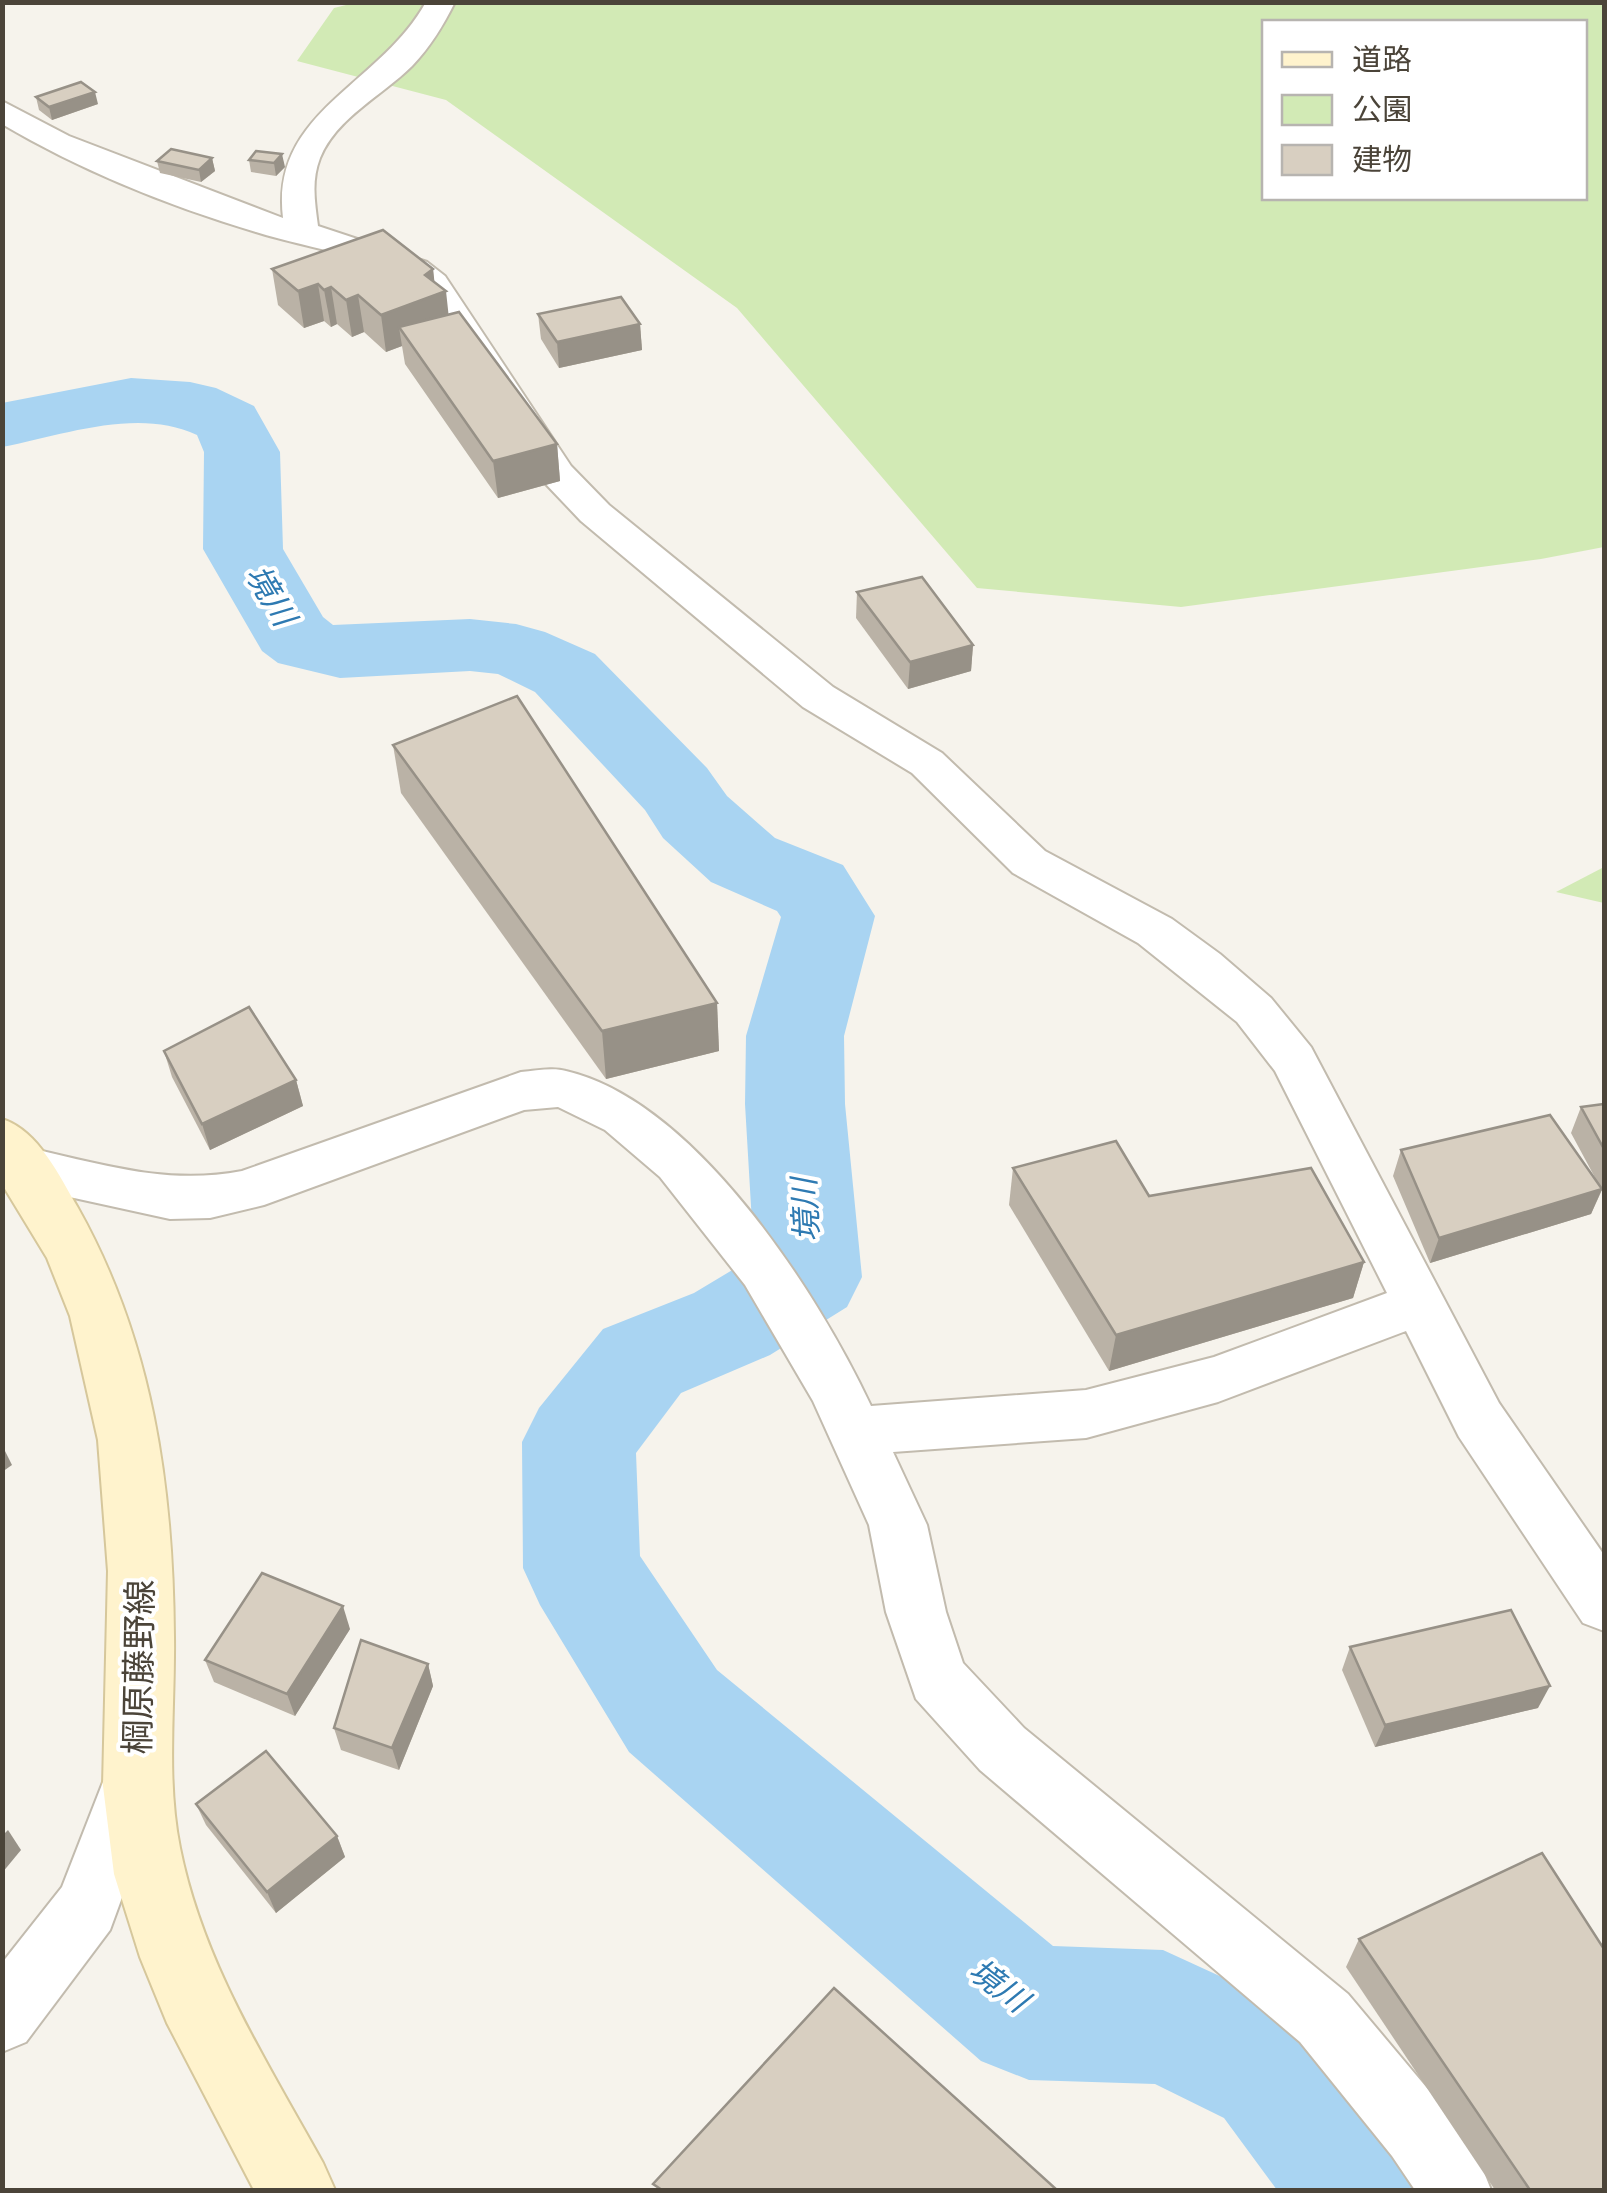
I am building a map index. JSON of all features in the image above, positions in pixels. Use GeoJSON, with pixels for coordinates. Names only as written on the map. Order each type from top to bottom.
{"type":"FeatureCollection","features":[{"type":"Feature","properties":{"kind":"main road","name":"棡原藤野線"},"geometry":{"type":"LineString","coordinates":[[13,1153],[80,1265],[117,1370],[131,1430],[139,1494],[141,1642],[135,1777],[150,1874],[205,2022],[296,2190]]}},
{"type":"Feature","properties":{"kind":"street"},"geometry":{"type":"LineString","coordinates":[[302,232],[294,204],[295,178],[314,138],[330,119],[409,53],[434,22],[441,2]]}},
{"type":"Feature","properties":{"kind":"street"},"geometry":{"type":"LineString","coordinates":[[2,110],[58,144],[154,183],[267,225],[302,232],[415,269],[433,283],[557,473],[595,513],[818,697],[927,764],[1029,862],[1155,931],[1254,1010],[1294,1060],[1479,1420],[1604,1604]]}},
{"type":"Feature","properties":{"kind":"street"},"geometry":{"type":"LineString","coordinates":[[13,1153],[170,1199],[210,1198],[246,1191],[492,1099],[562,1088],[623,1116],[678,1163],[764,1270],[806,1338],[898,1524],[916,1612],[938,1679],[1002,1749],[1324,2018],[1417,2131],[1456,2190]]}},
{"type":"Feature","properties":{"kind":"street"},"geometry":{"type":"LineString","coordinates":[[855,1432],[1086,1414],[1218,1379],[1418,1304]]}},
{"type":"Feature","properties":{"kind":"street"},"geometry":{"type":"LineString","coordinates":[[2,2018],[87,1907],[135,1777]]}},
{"type":"Feature","properties":{"kind":"green space"},"geometry":{"type":"Polygon","coordinates":[[[354,3],[1604,3],[1604,547],[1541,559],[1181,607],[977,588],[737,308],[446,100],[297,61],[334,8],[354,3]]]}},
{"type":"Feature","properties":{"kind":"green space"},"geometry":{"type":"Polygon","coordinates":[[[1604,867],[1604,903],[1556,892],[1604,867]]]}},
{"type":"Feature","properties":{"kind":"building"},"geometry":{"type":"Polygon","coordinates":[[[81,82],[95,92],[49,107],[36,97],[81,82]]]}},
{"type":"Feature","properties":{"kind":"building"},"geometry":{"type":"Polygon","coordinates":[[[171,149],[212,158],[199,170],[157,161],[171,149]]]}},
{"type":"Feature","properties":{"kind":"building"},"geometry":{"type":"Polygon","coordinates":[[[256,151],[282,154],[274,163],[249,160],[256,151]]]}},
{"type":"Feature","properties":{"kind":"building"},"geometry":{"type":"Polygon","coordinates":[[[383,230],[433,269],[425,275],[446,291],[381,315],[358,295],[346,300],[331,287],[324,290],[318,284],[298,291],[272,269],[383,230]]]}},
{"type":"Feature","properties":{"kind":"building"},"geometry":{"type":"Polygon","coordinates":[[[621,297],[640,324],[557,342],[538,314],[621,297]]]}},
{"type":"Feature","properties":{"kind":"building"},"geometry":{"type":"Polygon","coordinates":[[[459,312],[557,444],[493,461],[399,327],[459,312]]]}},
{"type":"Feature","properties":{"kind":"building"},"geometry":{"type":"Polygon","coordinates":[[[922,577],[973,645],[910,662],[857,592],[922,577]]]}},
{"type":"Feature","properties":{"kind":"building"},"geometry":{"type":"Polygon","coordinates":[[[517,696],[717,1003],[602,1031],[393,745],[517,696]]]}},
{"type":"Feature","properties":{"kind":"building"},"geometry":{"type":"Polygon","coordinates":[[[249,1007],[296,1080],[202,1124],[164,1051],[249,1007]]]}},
{"type":"Feature","properties":{"kind":"building"},"geometry":{"type":"Polygon","coordinates":[[[1604,1104],[1604,1149],[1581,1107],[1604,1104]]]}},
{"type":"Feature","properties":{"kind":"building"},"geometry":{"type":"Polygon","coordinates":[[[1550,1115],[1602,1189],[1439,1238],[1401,1150],[1550,1115]]]}},
{"type":"Feature","properties":{"kind":"building"},"geometry":{"type":"Polygon","coordinates":[[[1116,1141],[1149,1196],[1311,1168],[1364,1262],[1116,1335],[1013,1168],[1116,1141]]]}},
{"type":"Feature","properties":{"kind":"building"},"geometry":{"type":"Polygon","coordinates":[[[262,1573],[343,1606],[287,1694],[205,1660],[262,1573]]]}},
{"type":"Feature","properties":{"kind":"building"},"geometry":{"type":"Polygon","coordinates":[[[1511,1610],[1550,1686],[1385,1725],[1350,1647],[1511,1610]]]}},
{"type":"Feature","properties":{"kind":"building"},"geometry":{"type":"Polygon","coordinates":[[[361,1640],[428,1664],[392,1748],[334,1728],[361,1640]]]}},
{"type":"Feature","properties":{"kind":"building"},"geometry":{"type":"Polygon","coordinates":[[[266,1751],[337,1836],[267,1892],[196,1804],[266,1751]]]}},
{"type":"Feature","properties":{"kind":"building"},"geometry":{"type":"Polygon","coordinates":[[[1542,1853],[1604,1949],[1604,2190],[1530,2190],[1359,1939],[1542,1853]]]}},
{"type":"Feature","properties":{"kind":"building"},"geometry":{"type":"Polygon","coordinates":[[[834,1988],[1057,2190],[662,2190],[653,2184],[834,1988]]]}},
{"type":"Feature","properties":{"kind":"waterway","name":"境川"},"geometry":{"type":"LineString","coordinates":[[2,425],[131,400],[190,404],[228,422],[242,452],[243,549],[291,633],[307,645],[340,652],[470,645],[516,650],[565,673],[676,789],[695,817],[743,860],[810,888],[828,916],[795,1036],[795,1104],[809,1277],[732,1324],[642,1361],[579,1442],[582,1568],[673,1711],[1029,2013],[1163,2017],[1272,2070],[1363,2190]]}}]}
